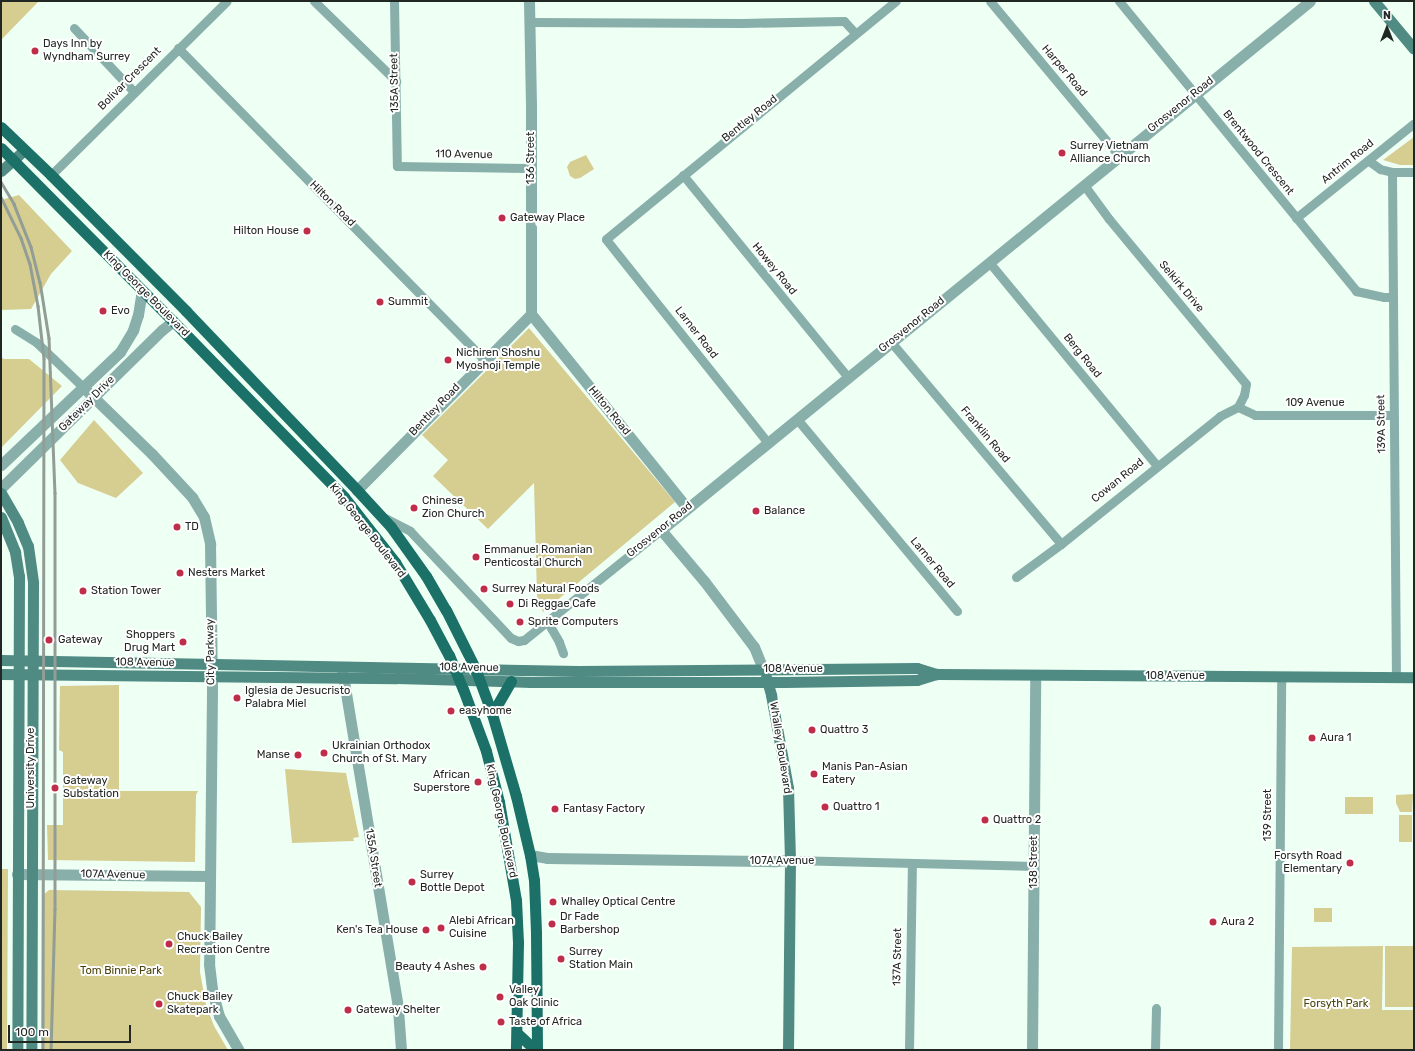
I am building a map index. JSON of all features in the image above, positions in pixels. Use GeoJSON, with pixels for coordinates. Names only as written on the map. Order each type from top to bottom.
{"type":"FeatureCollection","features":[{"type":"Feature","properties":{"kind":"main road"},"geometry":{"type":"LineString","coordinates":[[1374,1],[1414,49]]}},
{"type":"Feature","properties":{"kind":"main road","name":"King George Boulevard"},"geometry":{"type":"LineString","coordinates":[[1,127],[51,175],[186,311],[381,516],[430,583],[446,610],[475,668],[492,714],[516,796],[530,855],[534,880],[536,933],[536,1050]]}},
{"type":"Feature","properties":{"kind":"main road"},"geometry":{"type":"LineString","coordinates":[[2,152],[16,142]]}},
{"type":"Feature","properties":{"kind":"main road"},"geometry":{"type":"LineString","coordinates":[[1,171],[24,150]]}},
{"type":"Feature","properties":{"kind":"main road","name":"King George Boulevard"},"geometry":{"type":"LineString","coordinates":[[2,152],[13,160],[173,321],[344,497],[395,562],[430,620],[460,679],[486,750],[499,802],[513,875],[516,900],[518,942],[516,1050]]}},
{"type":"Feature","properties":{"kind":"main road","name":"University Drive"},"geometry":{"type":"LineString","coordinates":[[1,493],[18,523],[28,546],[33,582],[31,1050]]}},
{"type":"Feature","properties":{"kind":"main road","name":"University Drive"},"geometry":{"type":"LineString","coordinates":[[1,516],[9,534],[18,564],[17,1050]]}},
{"type":"Feature","properties":{"kind":"main road","name":"108 Avenue"},"geometry":{"type":"LineString","coordinates":[[1,660],[578,670],[917,668],[937,674],[1414,677]]}},
{"type":"Feature","properties":{"kind":"main road","name":"Whalley Boulevard"},"geometry":{"type":"LineString","coordinates":[[763,669],[768,682],[788,788],[790,860],[788,1050]]}},
{"type":"Feature","properties":{"kind":"main road","name":"108 Avenue"},"geometry":{"type":"LineString","coordinates":[[1,674],[460,679],[511,681],[768,682],[917,680],[937,674]]}},
{"type":"Feature","properties":{"kind":"main road"},"geometry":{"type":"LineString","coordinates":[[492,714],[511,681]]}},
{"type":"Feature","properties":{"kind":"main road"},"geometry":{"type":"LineString","coordinates":[[516,1033],[536,1050]]}},
{"type":"Feature","properties":{"kind":"street","name":"Bolivar Crescent"},"geometry":{"type":"LineString","coordinates":[[51,175],[227,1]]}},
{"type":"Feature","properties":{"kind":"street"},"geometry":{"type":"LineString","coordinates":[[314,1],[396,81]]}},
{"type":"Feature","properties":{"kind":"street","name":"135A Street"},"geometry":{"type":"LineString","coordinates":[[394,1],[396,166]]}},
{"type":"Feature","properties":{"kind":"street","name":"136 Street"},"geometry":{"type":"LineString","coordinates":[[529,1],[531,314]]}},
{"type":"Feature","properties":{"kind":"street","name":"Bentley Road"},"geometry":{"type":"LineString","coordinates":[[606,239],[896,1]]}},
{"type":"Feature","properties":{"kind":"street","name":"Harper Road"},"geometry":{"type":"LineString","coordinates":[[990,1],[1119,156]]}},
{"type":"Feature","properties":{"kind":"street","name":"Brentwood Crescent"},"geometry":{"type":"LineString","coordinates":[[1119,1],[1356,291],[1384,297],[1392,297]]}},
{"type":"Feature","properties":{"kind":"street","name":"Grosvenor Road"},"geometry":{"type":"LineString","coordinates":[[511,638],[518,641],[524,640],[1310,1]]}},
{"type":"Feature","properties":{"kind":"street"},"geometry":{"type":"LineString","coordinates":[[529,22],[742,23],[844,21],[855,34]]}},
{"type":"Feature","properties":{"kind":"street"},"geometry":{"type":"LineString","coordinates":[[74,28],[134,92]]}},
{"type":"Feature","properties":{"kind":"street","name":"Hilton Road"},"geometry":{"type":"LineString","coordinates":[[178,48],[484,360]]}},
{"type":"Feature","properties":{"kind":"street","name":"Antrim Road"},"geometry":{"type":"LineString","coordinates":[[1296,218],[1369,161],[1414,123]]}},
{"type":"Feature","properties":{"kind":"street"},"geometry":{"type":"LineString","coordinates":[[1369,161],[1380,170],[1392,172],[1414,172]]}},
{"type":"Feature","properties":{"kind":"street","name":"110 Avenue"},"geometry":{"type":"LineString","coordinates":[[396,166],[530,168]]}},
{"type":"Feature","properties":{"kind":"street","name":"139A Street"},"geometry":{"type":"LineString","coordinates":[[1392,172],[1396,676]]}},
{"type":"Feature","properties":{"kind":"street","name":"Howey Road"},"geometry":{"type":"LineString","coordinates":[[683,175],[848,377]]}},
{"type":"Feature","properties":{"kind":"street","name":"Selkirk Drive"},"geometry":{"type":"LineString","coordinates":[[1084,185],[1109,219],[1246,384],[1244,395],[1238,407]]}},
{"type":"Feature","properties":{"kind":"street","name":"Larner Road"},"geometry":{"type":"LineString","coordinates":[[606,239],[768,443]]}},
{"type":"Feature","properties":{"kind":"street","name":"Berg Road"},"geometry":{"type":"LineString","coordinates":[[989,262],[1157,466]]}},
{"type":"Feature","properties":{"kind":"street","name":"Gateway Drive"},"geometry":{"type":"LineString","coordinates":[[1,465],[120,352],[133,330],[138,315],[142,291]]}},
{"type":"Feature","properties":{"kind":"street","name":"Hilton Road"},"geometry":{"type":"LineString","coordinates":[[531,314],[687,508]]}},
{"type":"Feature","properties":{"kind":"street","name":"Bentley Road"},"geometry":{"type":"LineString","coordinates":[[357,490],[531,314]]}},
{"type":"Feature","properties":{"kind":"street","name":"Gateway Drive"},"geometry":{"type":"LineString","coordinates":[[1,488],[162,330],[173,321]]}},
{"type":"Feature","properties":{"kind":"street","name":"City Parkway"},"geometry":{"type":"LineString","coordinates":[[15,329],[37,343],[166,467],[192,497],[204,517],[210,544],[211,677],[209,964],[212,990],[221,1021],[239,1050]]}},
{"type":"Feature","properties":{"kind":"street","name":"Franklin Road"},"geometry":{"type":"LineString","coordinates":[[891,342],[1061,544]]}},
{"type":"Feature","properties":{"kind":"street","name":"109 Avenue"},"geometry":{"type":"LineString","coordinates":[[1238,407],[1255,415],[1393,415]]}},
{"type":"Feature","properties":{"kind":"street","name":"Cowan Road"},"geometry":{"type":"LineString","coordinates":[[1016,577],[1061,544],[1220,416],[1238,407]]}},
{"type":"Feature","properties":{"kind":"street","name":"Larner Road"},"geometry":{"type":"LineString","coordinates":[[797,419],[957,611]]}},
{"type":"Feature","properties":{"kind":"street","name":"King George Boulevard"},"geometry":{"type":"LineString","coordinates":[[381,516],[410,531],[511,638]]}},
{"type":"Feature","properties":{"kind":"street","name":"Whalley Boulevard"},"geometry":{"type":"LineString","coordinates":[[661,530],[704,581],[754,647],[763,669]]}},
{"type":"Feature","properties":{"kind":"street"},"geometry":{"type":"LineString","coordinates":[[547,621],[563,652]]}},
{"type":"Feature","properties":{"kind":"street","name":"135A Street"},"geometry":{"type":"LineString","coordinates":[[342,666],[398,1009],[401,1050]]}},
{"type":"Feature","properties":{"kind":"street","name":"138 Street"},"geometry":{"type":"LineString","coordinates":[[1032,1050],[1035,675]]}},
{"type":"Feature","properties":{"kind":"street","name":"139 Street"},"geometry":{"type":"LineString","coordinates":[[1278,1050],[1281,677]]}},
{"type":"Feature","properties":{"kind":"street","name":"107A Avenue"},"geometry":{"type":"LineString","coordinates":[[530,855],[547,858],[790,860],[1034,866]]}},
{"type":"Feature","properties":{"kind":"street","name":"137A Street"},"geometry":{"type":"LineString","coordinates":[[909,1050],[912,863]]}},
{"type":"Feature","properties":{"kind":"street","name":"107A Avenue"},"geometry":{"type":"LineString","coordinates":[[18,874],[209,876]]}},
{"type":"Feature","properties":{"kind":"street"},"geometry":{"type":"LineString","coordinates":[[1156,1008],[1156,1050]]}},
{"type":"Feature","properties":{"kind":"green space"},"geometry":{"type":"Polygon","coordinates":[[[1,1],[39,1],[1,40],[1,1]]]}},
{"type":"Feature","properties":{"kind":"green space"},"geometry":{"type":"Polygon","coordinates":[[[1414,137],[1414,165],[1400,165],[1383,160],[1414,137]]]}},
{"type":"Feature","properties":{"kind":"green space"},"geometry":{"type":"Polygon","coordinates":[[[586,155],[594,169],[580,178],[575,179],[570,176],[567,167],[570,162],[586,155]]]}},
{"type":"Feature","properties":{"kind":"green space"},"geometry":{"type":"Polygon","coordinates":[[[19,195],[72,251],[51,274],[31,309],[1,310],[1,200],[19,195]]]}},
{"type":"Feature","properties":{"kind":"green space"},"geometry":{"type":"Polygon","coordinates":[[[529,328],[675,502],[543,612],[537,596],[534,483],[488,529],[433,476],[448,460],[422,435],[529,328]]]}},
{"type":"Feature","properties":{"kind":"green space"},"geometry":{"type":"Polygon","coordinates":[[[1,357],[4,359],[29,359],[62,386],[1,448],[1,357]]]}},
{"type":"Feature","properties":{"kind":"green space"},"geometry":{"type":"Polygon","coordinates":[[[94,420],[143,473],[116,498],[78,483],[60,460],[94,420]]]}},
{"type":"Feature","properties":{"kind":"green space"},"geometry":{"type":"Polygon","coordinates":[[[119,685],[119,791],[198,791],[196,795],[195,862],[48,860],[47,825],[63,825],[63,752],[59,750],[60,686],[119,685]]]}},
{"type":"Feature","properties":{"kind":"green space"},"geometry":{"type":"Polygon","coordinates":[[[285,769],[346,773],[359,837],[353,838],[354,841],[292,843],[285,769]]]}},
{"type":"Feature","properties":{"kind":"green space"},"geometry":{"type":"Polygon","coordinates":[[[1413,794],[1412,812],[1400,812],[1396,803],[1396,795],[1413,794]]]}},
{"type":"Feature","properties":{"kind":"green space"},"geometry":{"type":"Polygon","coordinates":[[[1345,797],[1373,797],[1373,814],[1345,814],[1345,797]]]}},
{"type":"Feature","properties":{"kind":"green space"},"geometry":{"type":"Polygon","coordinates":[[[1399,815],[1412,815],[1412,842],[1399,842],[1399,815]]]}},
{"type":"Feature","properties":{"kind":"green space"},"geometry":{"type":"Polygon","coordinates":[[[1,869],[8,869],[7,1050],[1,1050],[1,869]]]}},
{"type":"Feature","properties":{"kind":"green space","name":"Tom Binnie Park"},"geometry":{"type":"Polygon","coordinates":[[[49,890],[189,892],[201,907],[200,972],[206,1005],[214,1026],[228,1050],[41,1050],[42,896],[49,890]]]}},
{"type":"Feature","properties":{"kind":"green space"},"geometry":{"type":"Polygon","coordinates":[[[1314,908],[1332,908],[1332,922],[1314,922],[1314,908]]]}},
{"type":"Feature","properties":{"kind":"green space","name":"Forsyth Park"},"geometry":{"type":"Polygon","coordinates":[[[1383,946],[1382,1010],[1414,1010],[1414,1050],[1290,1050],[1292,947],[1383,946]]]}},
{"type":"Feature","properties":{"kind":"green space"},"geometry":{"type":"Polygon","coordinates":[[[1385,946],[1414,946],[1414,1007],[1385,1007],[1385,946]]]}},
{"type":"Feature","properties":{"kind":"railway"},"geometry":{"type":"LineString","coordinates":[[1,182],[14,204],[31,247],[40,282],[49,338],[55,493],[55,909],[51,1050]]}},
{"type":"Feature","properties":{"kind":"railway"},"geometry":{"type":"LineString","coordinates":[[1,197],[21,238],[30,264],[38,306],[44,359],[43,1050]]}},
{"type":"Feature","properties":{"kind":"place","name":"Days Inn by Wyndham Surrey"},"geometry":{"type":"Point","coordinates":[35,51]}},
{"type":"Feature","properties":{"kind":"place","name":"Surrey Vietnam Alliance Church"},"geometry":{"type":"Point","coordinates":[1062,153]}},
{"type":"Feature","properties":{"kind":"place","name":"Gateway Place"},"geometry":{"type":"Point","coordinates":[502,218]}},
{"type":"Feature","properties":{"kind":"place","name":"Hilton House"},"geometry":{"type":"Point","coordinates":[307,231]}},
{"type":"Feature","properties":{"kind":"place","name":"Summit"},"geometry":{"type":"Point","coordinates":[380,302]}},
{"type":"Feature","properties":{"kind":"place","name":"Evo"},"geometry":{"type":"Point","coordinates":[103,311]}},
{"type":"Feature","properties":{"kind":"place","name":"Nichiren Shoshu Myoshoji Temple"},"geometry":{"type":"Point","coordinates":[448,360]}},
{"type":"Feature","properties":{"kind":"place","name":"Chinese Zion Church"},"geometry":{"type":"Point","coordinates":[414,508]}},
{"type":"Feature","properties":{"kind":"place","name":"Balance"},"geometry":{"type":"Point","coordinates":[756,511]}},
{"type":"Feature","properties":{"kind":"place","name":"TD"},"geometry":{"type":"Point","coordinates":[177,527]}},
{"type":"Feature","properties":{"kind":"place","name":"Emmanuel Romanian Penticostal Church"},"geometry":{"type":"Point","coordinates":[476,557]}},
{"type":"Feature","properties":{"kind":"place","name":"Nesters Market"},"geometry":{"type":"Point","coordinates":[180,573]}},
{"type":"Feature","properties":{"kind":"place","name":"Surrey Natural Foods"},"geometry":{"type":"Point","coordinates":[484,589]}},
{"type":"Feature","properties":{"kind":"place","name":"Station Tower"},"geometry":{"type":"Point","coordinates":[83,591]}},
{"type":"Feature","properties":{"kind":"place","name":"Di Reggae Cafe"},"geometry":{"type":"Point","coordinates":[510,604]}},
{"type":"Feature","properties":{"kind":"place","name":"Sprite Computers"},"geometry":{"type":"Point","coordinates":[520,622]}},
{"type":"Feature","properties":{"kind":"place","name":"Gateway"},"geometry":{"type":"Point","coordinates":[49,640]}},
{"type":"Feature","properties":{"kind":"place","name":"Shoppers Drug Mart"},"geometry":{"type":"Point","coordinates":[183,642]}},
{"type":"Feature","properties":{"kind":"place","name":"Iglesia de Jesucristo Palabra Miel"},"geometry":{"type":"Point","coordinates":[237,698]}},
{"type":"Feature","properties":{"kind":"place","name":"easyhome"},"geometry":{"type":"Point","coordinates":[451,711]}},
{"type":"Feature","properties":{"kind":"place","name":"Quattro 3"},"geometry":{"type":"Point","coordinates":[812,730]}},
{"type":"Feature","properties":{"kind":"place","name":"Aura 1"},"geometry":{"type":"Point","coordinates":[1312,738]}},
{"type":"Feature","properties":{"kind":"place","name":"Ukrainian Orthodox Church of St. Mary"},"geometry":{"type":"Point","coordinates":[324,753]}},
{"type":"Feature","properties":{"kind":"place","name":"Manse"},"geometry":{"type":"Point","coordinates":[298,755]}},
{"type":"Feature","properties":{"kind":"place","name":"Manis Pan-Asian Eatery"},"geometry":{"type":"Point","coordinates":[814,774]}},
{"type":"Feature","properties":{"kind":"place","name":"African Superstore"},"geometry":{"type":"Point","coordinates":[478,782]}},
{"type":"Feature","properties":{"kind":"place","name":"Gateway Substation"},"geometry":{"type":"Point","coordinates":[55,788]}},
{"type":"Feature","properties":{"kind":"place","name":"Quattro 1"},"geometry":{"type":"Point","coordinates":[825,807]}},
{"type":"Feature","properties":{"kind":"place","name":"Fantasy Factory"},"geometry":{"type":"Point","coordinates":[555,809]}},
{"type":"Feature","properties":{"kind":"place","name":"Quattro 2"},"geometry":{"type":"Point","coordinates":[985,820]}},
{"type":"Feature","properties":{"kind":"place","name":"Forsyth Road Elementary"},"geometry":{"type":"Point","coordinates":[1350,863]}},
{"type":"Feature","properties":{"kind":"place","name":"Surrey Bottle Depot"},"geometry":{"type":"Point","coordinates":[412,882]}},
{"type":"Feature","properties":{"kind":"place","name":"Whalley Optical Centre"},"geometry":{"type":"Point","coordinates":[553,902]}},
{"type":"Feature","properties":{"kind":"place","name":"Aura 2"},"geometry":{"type":"Point","coordinates":[1213,922]}},
{"type":"Feature","properties":{"kind":"place","name":"Dr Fade Barbershop"},"geometry":{"type":"Point","coordinates":[552,924]}},
{"type":"Feature","properties":{"kind":"place","name":"Alebi African Cuisine"},"geometry":{"type":"Point","coordinates":[441,928]}},
{"type":"Feature","properties":{"kind":"place","name":"Ken's Tea House"},"geometry":{"type":"Point","coordinates":[426,930]}},
{"type":"Feature","properties":{"kind":"place","name":"Chuck Bailey Recreation Centre"},"geometry":{"type":"Point","coordinates":[169,944]}},
{"type":"Feature","properties":{"kind":"place","name":"Surrey Station Main"},"geometry":{"type":"Point","coordinates":[561,959]}},
{"type":"Feature","properties":{"kind":"place","name":"Beauty 4 Ashes"},"geometry":{"type":"Point","coordinates":[483,967]}},
{"type":"Feature","properties":{"kind":"place","name":"Valley Oak Clinic"},"geometry":{"type":"Point","coordinates":[500,997]}},
{"type":"Feature","properties":{"kind":"place","name":"Chuck Bailey Skatepark"},"geometry":{"type":"Point","coordinates":[159,1004]}},
{"type":"Feature","properties":{"kind":"place","name":"Gateway Shelter"},"geometry":{"type":"Point","coordinates":[348,1010]}},
{"type":"Feature","properties":{"kind":"place","name":"Taste of Africa"},"geometry":{"type":"Point","coordinates":[501,1022]}}]}
